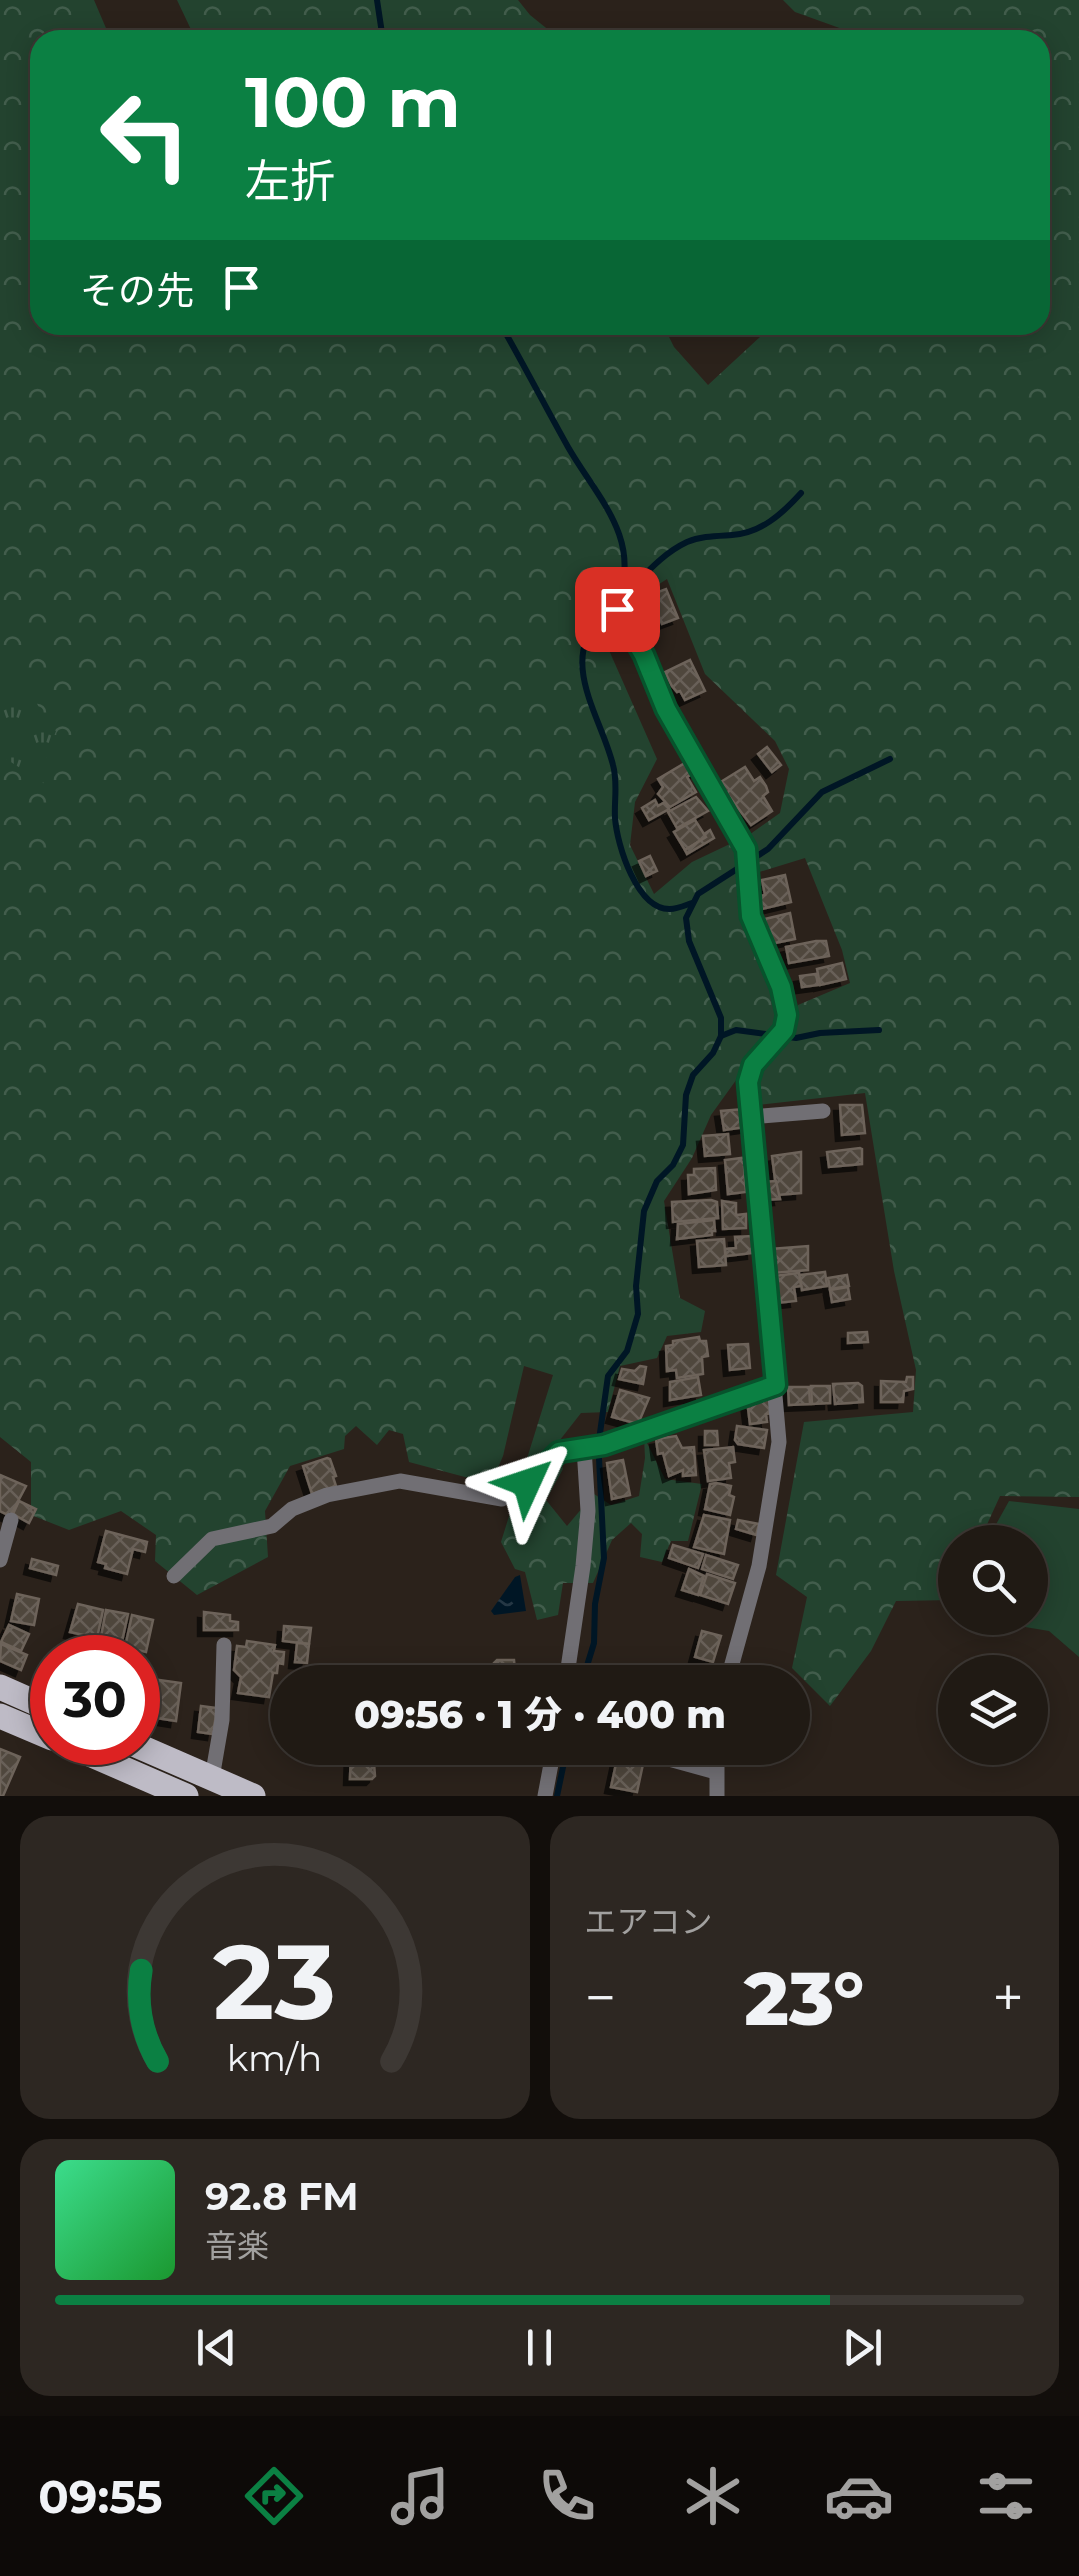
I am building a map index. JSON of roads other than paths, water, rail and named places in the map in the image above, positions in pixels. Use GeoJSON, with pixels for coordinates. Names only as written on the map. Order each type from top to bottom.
{"type":"FeatureCollection","features":[{"type":"Feature","properties":{"kind":"main road"},"geometry":{"type":"LineString","coordinates":[[0,1687],[30,1700]]}},
{"type":"Feature","properties":{"kind":"main road"},"geometry":{"type":"LineString","coordinates":[[0,1716],[30,1729]]}},
{"type":"Feature","properties":{"kind":"main road"},"geometry":{"type":"LineString","coordinates":[[160,1755],[253,1796]]}},
{"type":"Feature","properties":{"kind":"main road"},"geometry":{"type":"LineString","coordinates":[[115,1765],[186,1796]]}},
{"type":"Feature","properties":{"kind":"street"},"geometry":{"type":"LineString","coordinates":[[617,609],[644,655],[666,709],[746,849],[751,916],[781,987],[787,1015],[784,1030],[753,1065],[748,1082],[778,1442],[759,1566],[732,1665]]}},
{"type":"Feature","properties":{"kind":"street"},"geometry":{"type":"LineString","coordinates":[[750,1117],[822,1111]]}},
{"type":"Feature","properties":{"kind":"street"},"geometry":{"type":"LineString","coordinates":[[174,1576],[212,1539],[272,1526],[292,1509],[327,1496],[400,1481],[502,1499],[527,1483],[559,1452],[604,1445],[776,1385]]}},
{"type":"Feature","properties":{"kind":"street"},"geometry":{"type":"LineString","coordinates":[[568,1665],[588,1512],[584,1448]]}},
{"type":"Feature","properties":{"kind":"street"},"geometry":{"type":"LineString","coordinates":[[0,1560],[11,1520]]}},
{"type":"Feature","properties":{"kind":"street"},"geometry":{"type":"LineString","coordinates":[[212,1778],[222,1720],[224,1645]]}},
{"type":"Feature","properties":{"kind":"street"},"geometry":{"type":"LineString","coordinates":[[545,1796],[551,1765]]}},
{"type":"Feature","properties":{"kind":"street"},"geometry":{"type":"LineString","coordinates":[[691,1765],[716,1772]]}},
{"type":"Feature","properties":{"kind":"street"},"geometry":{"type":"LineString","coordinates":[[716,1765],[717,1796]]}},
{"type":"Feature","properties":{"kind":"water"},"geometry":{"type":"Polygon","coordinates":[[[520,1575],[526,1611],[494,1615],[491,1611],[520,1575]]]}},
{"type":"Feature","properties":{"kind":"waterway"},"geometry":{"type":"LineString","coordinates":[[377,0],[382,30]]}},
{"type":"Feature","properties":{"kind":"waterway"},"geometry":{"type":"LineString","coordinates":[[506,335],[613,519],[624,557],[618,600]]}},
{"type":"Feature","properties":{"kind":"waterway"},"geometry":{"type":"LineString","coordinates":[[692,903],[673,909],[658,906],[648,899],[631,874],[617,830],[614,772],[586,689],[583,652],[601,616],[677,547],[692,540],[743,533],[762,526],[801,493]]}},
{"type":"Feature","properties":{"kind":"waterway"},"geometry":{"type":"LineString","coordinates":[[599,1440],[608,1376],[627,1351],[638,1314],[636,1286],[644,1211],[657,1181],[673,1165],[683,1145],[686,1095],[693,1075],[713,1053],[721,1036],[721,1018],[689,941],[686,918],[698,894],[768,849],[822,792],[890,759]]}},
{"type":"Feature","properties":{"kind":"waterway"},"geometry":{"type":"LineString","coordinates":[[721,1036],[736,1030],[796,1038],[879,1030]]}},
{"type":"Feature","properties":{"kind":"waterway"},"geometry":{"type":"LineString","coordinates":[[587,1665],[594,1643],[595,1604],[604,1558],[599,1458]]}},
{"type":"Feature","properties":{"kind":"waterway"},"geometry":{"type":"LineString","coordinates":[[557,1796],[563,1765]]}}]}
